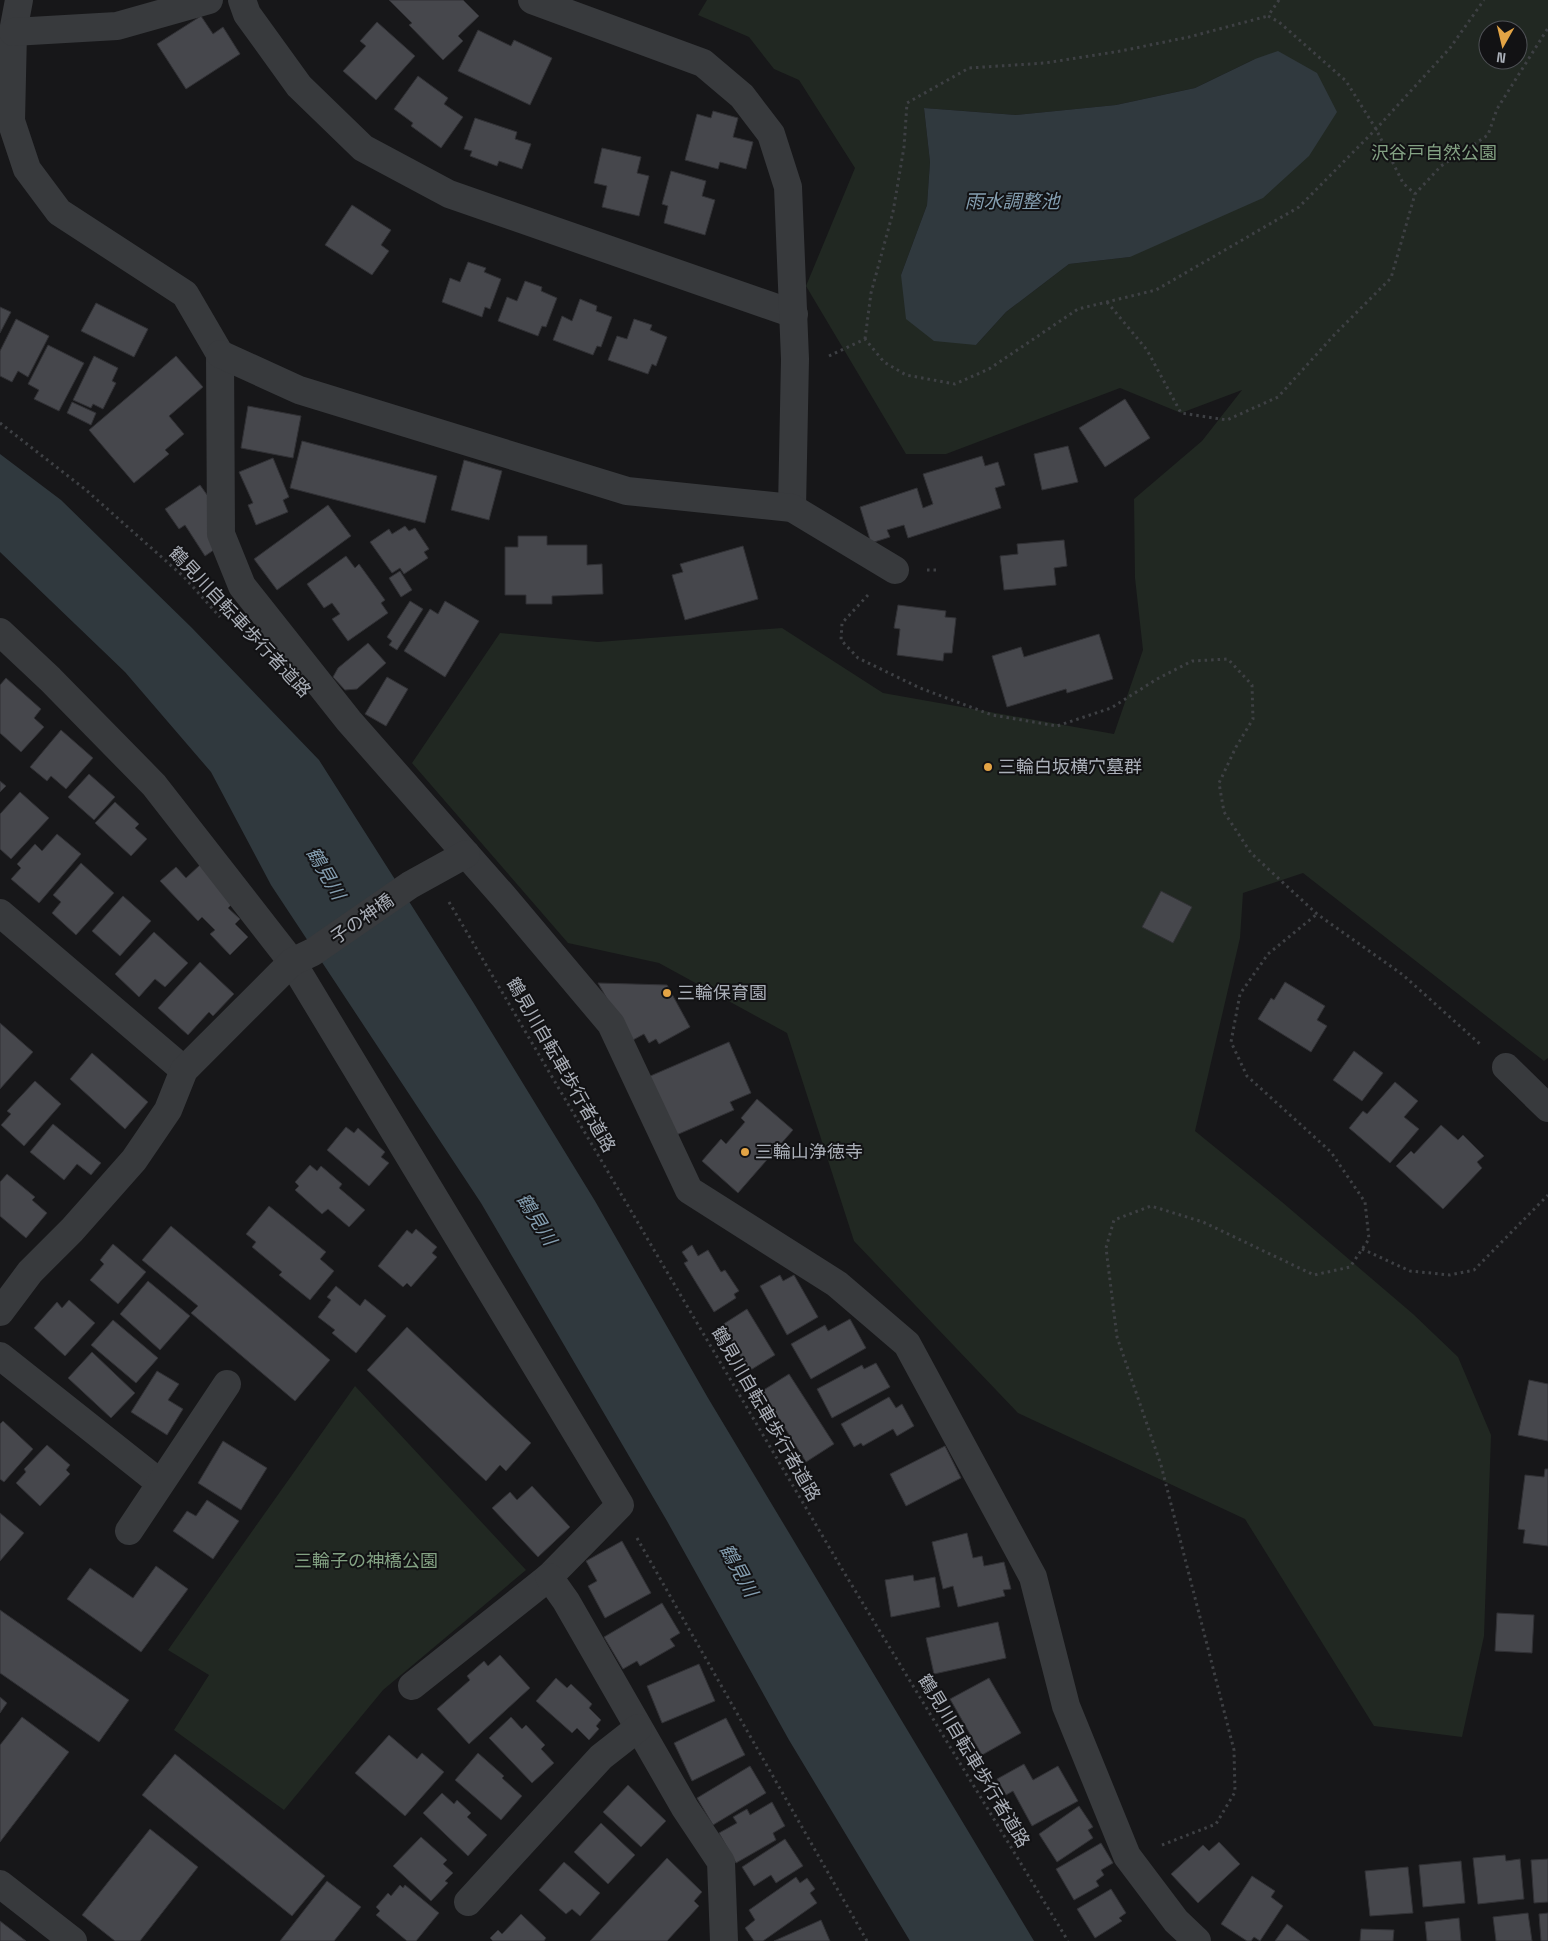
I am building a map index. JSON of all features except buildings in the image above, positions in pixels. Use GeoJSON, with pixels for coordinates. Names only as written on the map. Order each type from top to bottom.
{"type":"FeatureCollection","features":[{"type":"Feature","properties":{"kind":"street"},"geometry":{"type":"LineString","coordinates":[[19,0],[6,63],[11,121],[27,170],[58,212],[185,294],[220,354],[221,534],[242,586],[349,721],[466,854],[611,1024],[689,1190],[837,1284],[907,1344],[1032,1577],[1066,1706],[1127,1856],[1176,1921],[1197,1941]]}},
{"type":"Feature","properties":{"kind":"street"},"geometry":{"type":"LineString","coordinates":[[13,32],[117,26],[209,0]]}},
{"type":"Feature","properties":{"kind":"street"},"geometry":{"type":"LineString","coordinates":[[242,0],[247,14],[299,86],[363,148],[449,194],[794,314]]}},
{"type":"Feature","properties":{"kind":"street"},"geometry":{"type":"LineString","coordinates":[[532,0],[703,64],[742,96],[771,134],[788,187],[795,359],[792,508]]}},
{"type":"Feature","properties":{"kind":"street"},"geometry":{"type":"LineString","coordinates":[[220,354],[299,390],[627,491],[792,508],[894,570]]}},
{"type":"Feature","properties":{"kind":"street"},"geometry":{"type":"LineString","coordinates":[[0,632],[50,679],[154,785],[303,957],[620,1506],[549,1577],[412,1686]]}},
{"type":"Feature","properties":{"kind":"street","name":"子の神橋"},"geometry":{"type":"LineString","coordinates":[[184,1070],[303,957],[410,885],[466,854]]}},
{"type":"Feature","properties":{"kind":"street"},"geometry":{"type":"LineString","coordinates":[[0,913],[184,1070],[168,1110],[134,1160],[72,1230],[30,1272],[0,1312]]}},
{"type":"Feature","properties":{"kind":"street"},"geometry":{"type":"LineString","coordinates":[[1506,1067],[1548,1108]]}},
{"type":"Feature","properties":{"kind":"street"},"geometry":{"type":"LineString","coordinates":[[0,1356],[160,1483]]}},
{"type":"Feature","properties":{"kind":"street"},"geometry":{"type":"LineString","coordinates":[[129,1531],[227,1384]]}},
{"type":"Feature","properties":{"kind":"street"},"geometry":{"type":"LineString","coordinates":[[549,1577],[566,1601],[685,1808],[721,1862],[724,1941]]}},
{"type":"Feature","properties":{"kind":"street"},"geometry":{"type":"LineString","coordinates":[[468,1902],[601,1757],[638,1728]]}},
{"type":"Feature","properties":{"kind":"street"},"geometry":{"type":"LineString","coordinates":[[0,1884],[73,1941]]}},
{"type":"Feature","properties":{"kind":"path"},"geometry":{"type":"LineString","coordinates":[[1278,0],[1268,16],[1189,37],[1121,51],[1045,63],[970,68],[908,103],[904,147],[893,212],[871,293],[865,339],[884,362],[906,375],[955,384],[989,369],[1078,309],[1156,290],[1299,207],[1376,129],[1450,48],[1484,0]]}},
{"type":"Feature","properties":{"kind":"path"},"geometry":{"type":"LineString","coordinates":[[1268,16],[1279,22],[1346,81],[1376,129],[1403,183],[1415,194]]}},
{"type":"Feature","properties":{"kind":"path"},"geometry":{"type":"LineString","coordinates":[[1107,302],[1147,350],[1181,413],[1227,420],[1278,397],[1335,334],[1391,278],[1415,194],[1442,166],[1488,135],[1497,109],[1548,28]]}},
{"type":"Feature","properties":{"kind":"path"},"geometry":{"type":"LineString","coordinates":[[795,359],[831,356],[865,339]]}},
{"type":"Feature","properties":{"kind":"path","name":"鶴見川自転車歩行者道路"},"geometry":{"type":"LineString","coordinates":[[0,422],[86,490],[184,577],[223,620]]}},
{"type":"Feature","properties":{"kind":"path"},"geometry":{"type":"LineString","coordinates":[[894,570],[855,606],[842,623],[840,640],[858,658],[920,688],[992,715],[1057,726],[1112,708],[1157,679],[1192,661],[1228,659],[1252,685],[1253,719],[1236,747],[1219,783],[1224,812],[1251,853],[1317,914],[1403,975],[1506,1067]]}},
{"type":"Feature","properties":{"kind":"path","name":"鶴見川自転車歩行者道路"},"geometry":{"type":"LineString","coordinates":[[446,897],[842,1569],[1068,1941]]}},
{"type":"Feature","properties":{"kind":"path"},"geometry":{"type":"LineString","coordinates":[[1127,1856],[1177,1840],[1216,1824],[1235,1792],[1234,1750],[1161,1465],[1118,1336],[1106,1248],[1114,1220],[1151,1206],[1203,1222],[1314,1275],[1350,1267],[1369,1239],[1365,1202],[1330,1152],[1247,1076],[1231,1042],[1240,994],[1268,954],[1317,914]]}},
{"type":"Feature","properties":{"kind":"path"},"geometry":{"type":"LineString","coordinates":[[1362,1250],[1410,1271],[1450,1275],[1474,1270],[1548,1195]]}},
{"type":"Feature","properties":{"kind":"path"},"geometry":{"type":"LineString","coordinates":[[633,1530],[867,1941]]}},
{"type":"Feature","properties":{"kind":"green space","name":"沢谷戸自然公園"},"geometry":{"type":"Polygon","coordinates":[[[707,0],[1548,0],[1548,1058],[1544,1061],[1303,873],[1243,893],[1240,938],[1195,1131],[1282,1202],[1413,1314],[1458,1357],[1491,1435],[1484,1636],[1462,1737],[1374,1726],[1245,1519],[1018,1413],[854,1241],[787,1033],[659,963],[568,943],[412,763],[500,633],[598,642],[782,628],[883,693],[1114,734],[1143,650],[1135,578],[1134,499],[1202,441],[1242,390],[1181,413],[1120,388],[946,454],[906,454],[806,286],[855,168],[799,80],[774,69],[749,37],[698,15],[707,0]],[[1255,59],[1195,88],[1116,105],[1016,115],[924,108],[930,162],[927,205],[901,275],[976,345],[1006,312],[1069,264],[1130,257],[1255,59]]]}},
{"type":"Feature","properties":{"kind":"green space","name":"三輪子の神橋公園"},"geometry":{"type":"Polygon","coordinates":[[[355,1386],[526,1570],[383,1690],[284,1810],[174,1730],[209,1675],[168,1650],[355,1386]]]}},
{"type":"Feature","properties":{"kind":"water","name":"雨水調整池"},"geometry":{"type":"Polygon","coordinates":[[[1278,51],[1317,73],[1337,112],[1309,156],[1263,198],[1130,257],[1069,264],[1006,312],[976,345],[934,341],[906,319],[901,275],[927,205],[930,162],[924,108],[1016,115],[1116,105],[1195,88],[1255,59],[1278,51]]]}},
{"type":"Feature","properties":{"kind":"water","name":"鶴見川"},"geometry":{"type":"Polygon","coordinates":[[[0,454],[61,500],[192,628],[319,760],[473,1002],[595,1201],[708,1398],[1034,1941],[910,1941],[789,1740],[667,1521],[481,1203],[271,885],[211,772],[125,672],[0,552],[0,454]]]}},
{"type":"Feature","properties":{"kind":"place","name":"三輪白坂横穴墓群"},"geometry":{"type":"Point","coordinates":[988,767]}},
{"type":"Feature","properties":{"kind":"place","name":"三輪保育園"},"geometry":{"type":"Point","coordinates":[667,993]}},
{"type":"Feature","properties":{"kind":"place","name":"三輪山浄徳寺"},"geometry":{"type":"Point","coordinates":[745,1152]}}]}
